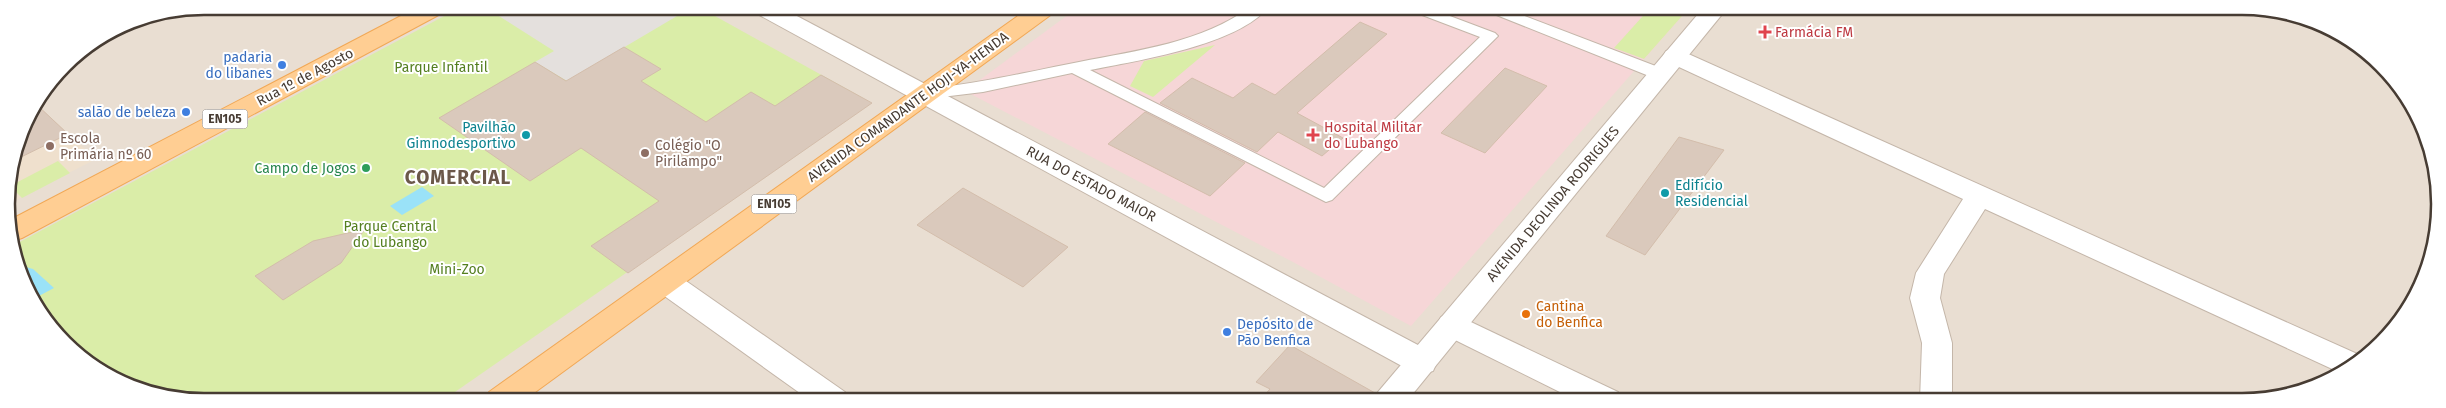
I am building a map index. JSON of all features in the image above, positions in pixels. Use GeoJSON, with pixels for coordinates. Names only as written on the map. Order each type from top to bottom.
{"type":"FeatureCollection","features":[{"type":"Feature","properties":{"kind":"main road","name":"Rua 1º de Agosto"},"geometry":{"type":"LineString","coordinates":[[17,228],[421,15]]}},
{"type":"Feature","properties":{"kind":"main road","name":"AVENIDA COMANDANTE HOJI-YA-HENDA"},"geometry":{"type":"LineString","coordinates":[[511,393],[1035,15]]}},
{"type":"Feature","properties":{"kind":"street","name":"RUA DO ESTADO MAIOR"},"geometry":{"type":"LineString","coordinates":[[777,15],[1422,362]]}},
{"type":"Feature","properties":{"kind":"street","name":"AVENIDA DEOLINDA RODRIGUES"},"geometry":{"type":"LineString","coordinates":[[1396,393],[1709,15]]}},
{"type":"Feature","properties":{"kind":"street"},"geometry":{"type":"LineString","coordinates":[[1668,65],[1980,194],[2346,362]]}},
{"type":"Feature","properties":{"kind":"street"},"geometry":{"type":"LineString","coordinates":[[1936,393],[1937,343],[1926,298],[1930,273],[1980,194]]}},
{"type":"Feature","properties":{"kind":"street"},"geometry":{"type":"LineString","coordinates":[[666,282],[823,393]]}},
{"type":"Feature","properties":{"kind":"street"},"geometry":{"type":"LineString","coordinates":[[1452,325],[1591,393]]}},
{"type":"Feature","properties":{"kind":"lane"},"geometry":{"type":"LineString","coordinates":[[925,94],[964,91],[1179,46],[1225,30],[1248,15]]}},
{"type":"Feature","properties":{"kind":"lane"},"geometry":{"type":"LineString","coordinates":[[1074,68],[1326,196],[1490,36],[1437,15]]}},
{"type":"Feature","properties":{"kind":"lane"},"geometry":{"type":"LineString","coordinates":[[1516,15],[1668,65]]}},
{"type":"Feature","properties":{"kind":"shaded area"},"geometry":{"type":"Polygon","coordinates":[[[192,15],[2254,15],[2291,21],[2326,34],[2357,54],[2384,79],[2412,120],[2421,143],[2425,155],[2431,192],[2431,216],[2425,253],[2412,288],[2392,319],[2376,338],[2357,354],[2326,374],[2291,387],[2254,393],[192,393],[155,387],[120,374],[89,354],[62,329],[34,288],[25,265],[21,253],[15,216],[15,192],[21,155],[34,120],[54,89],[70,70],[89,54],[120,34],[155,21],[192,15]]]}},
{"type":"Feature","properties":{"kind":"shaded area"},"geometry":{"type":"Polygon","coordinates":[[[497,15],[679,15],[567,81],[535,62],[554,51],[497,15]]]}},
{"type":"Feature","properties":{"kind":"shaded area","name":"Hospital Militar do Lubango"},"geometry":{"type":"Polygon","coordinates":[[[1068,15],[1683,15],[1411,326],[1293,262],[965,91],[1068,15]]]}},
{"type":"Feature","properties":{"kind":"shaded area","name":"Escola Primária nº 60"},"geometry":{"type":"Polygon","coordinates":[[[41,108],[96,159],[15,200],[21,155],[34,120],[41,108]]]}},
{"type":"Feature","properties":{"kind":"green space","name":"Parque Central do Lubango"},"geometry":{"type":"Polygon","coordinates":[[[446,15],[713,15],[866,101],[866,106],[453,393],[192,393],[155,387],[143,383],[109,368],[79,346],[62,329],[34,288],[21,253],[19,242],[446,15]]]}},
{"type":"Feature","properties":{"kind":"green space"},"geometry":{"type":"Polygon","coordinates":[[[1644,15],[1683,15],[1644,59],[1614,48],[1644,15]]]}},
{"type":"Feature","properties":{"kind":"green space"},"geometry":{"type":"Polygon","coordinates":[[[1215,45],[1153,97],[1130,86],[1144,61],[1215,45]]]}},
{"type":"Feature","properties":{"kind":"green space"},"geometry":{"type":"Polygon","coordinates":[[[58,161],[70,173],[22,198],[15,191],[16,183],[58,161]]]}},
{"type":"Feature","properties":{"kind":"water"},"geometry":{"type":"Polygon","coordinates":[[[422,187],[434,196],[402,215],[390,206],[422,187]]]}},
{"type":"Feature","properties":{"kind":"water"},"geometry":{"type":"Polygon","coordinates":[[[26,267],[33,269],[54,288],[39,296],[26,267]]]}},
{"type":"Feature","properties":{"kind":"building"},"geometry":{"type":"Polygon","coordinates":[[[1360,22],[1387,34],[1297,113],[1343,138],[1322,156],[1278,132],[1257,152],[1160,103],[1192,78],[1233,98],[1252,83],[1275,95],[1360,22]]]}},
{"type":"Feature","properties":{"kind":"building","name":"Colégio \"O Pirilampo\""},"geometry":{"type":"Polygon","coordinates":[[[624,47],[661,69],[641,81],[706,122],[751,92],[775,106],[821,75],[872,103],[628,273],[591,246],[659,201],[581,148],[530,181],[439,118],[535,62],[566,81],[624,47]]]}},
{"type":"Feature","properties":{"kind":"building"},"geometry":{"type":"Polygon","coordinates":[[[1505,68],[1547,86],[1485,153],[1441,133],[1505,68]]]}},
{"type":"Feature","properties":{"kind":"building"},"geometry":{"type":"Polygon","coordinates":[[[41,108],[68,134],[21,157],[29,132],[41,108]]]}},
{"type":"Feature","properties":{"kind":"building"},"geometry":{"type":"Polygon","coordinates":[[[1145,112],[1245,163],[1210,196],[1108,144],[1145,112]]]}},
{"type":"Feature","properties":{"kind":"building","name":"Edifício Residencial"},"geometry":{"type":"Polygon","coordinates":[[[1679,137],[1724,150],[1645,255],[1606,236],[1679,137]]]}},
{"type":"Feature","properties":{"kind":"building"},"geometry":{"type":"Polygon","coordinates":[[[963,188],[1068,247],[1023,287],[917,225],[963,188]]]}},
{"type":"Feature","properties":{"kind":"building"},"geometry":{"type":"Polygon","coordinates":[[[365,229],[341,263],[283,300],[255,276],[313,241],[365,229]]]}},
{"type":"Feature","properties":{"kind":"building"},"geometry":{"type":"Polygon","coordinates":[[[1290,345],[1375,393],[1266,393],[1270,389],[1256,382],[1290,345]]]}},
{"type":"Feature","properties":{"kind":"place","name":"Farmácia FM"},"geometry":{"type":"Point","coordinates":[1765,32]}},
{"type":"Feature","properties":{"kind":"place","name":"padaria do libanes"},"geometry":{"type":"Point","coordinates":[282,65]}},
{"type":"Feature","properties":{"kind":"place","name":"salão de beleza"},"geometry":{"type":"Point","coordinates":[186,112]}},
{"type":"Feature","properties":{"kind":"place","name":"Pavilhão Gimnodesportivo"},"geometry":{"type":"Point","coordinates":[526,135]}},
{"type":"Feature","properties":{"kind":"place","name":"Hospital Militar do Lubango"},"geometry":{"type":"Point","coordinates":[1313,135]}},
{"type":"Feature","properties":{"kind":"place","name":"Escola Primária nº 60"},"geometry":{"type":"Point","coordinates":[50,146]}},
{"type":"Feature","properties":{"kind":"place","name":"Colégio \"O Pirilampo\""},"geometry":{"type":"Point","coordinates":[645,153]}},
{"type":"Feature","properties":{"kind":"place","name":"Campo de Jogos"},"geometry":{"type":"Point","coordinates":[366,168]}},
{"type":"Feature","properties":{"kind":"place","name":"Edifício Residencial"},"geometry":{"type":"Point","coordinates":[1665,193]}},
{"type":"Feature","properties":{"kind":"place","name":"Cantina do Benfica"},"geometry":{"type":"Point","coordinates":[1526,314]}},
{"type":"Feature","properties":{"kind":"place","name":"Depósito de Pão Benfica"},"geometry":{"type":"Point","coordinates":[1227,332]}},
{"type":"Feature","properties":{"kind":"district","name":"COMERCIAL"},"geometry":{"type":"Point","coordinates":[458,177]}},
{"type":"Feature","properties":{"kind":"park label","name":"Parque Infantil"},"geometry":{"type":"Point","coordinates":[441,67]}},
{"type":"Feature","properties":{"kind":"park label","name":"Mini-Zoo"},"geometry":{"type":"Point","coordinates":[457,269]}}]}
